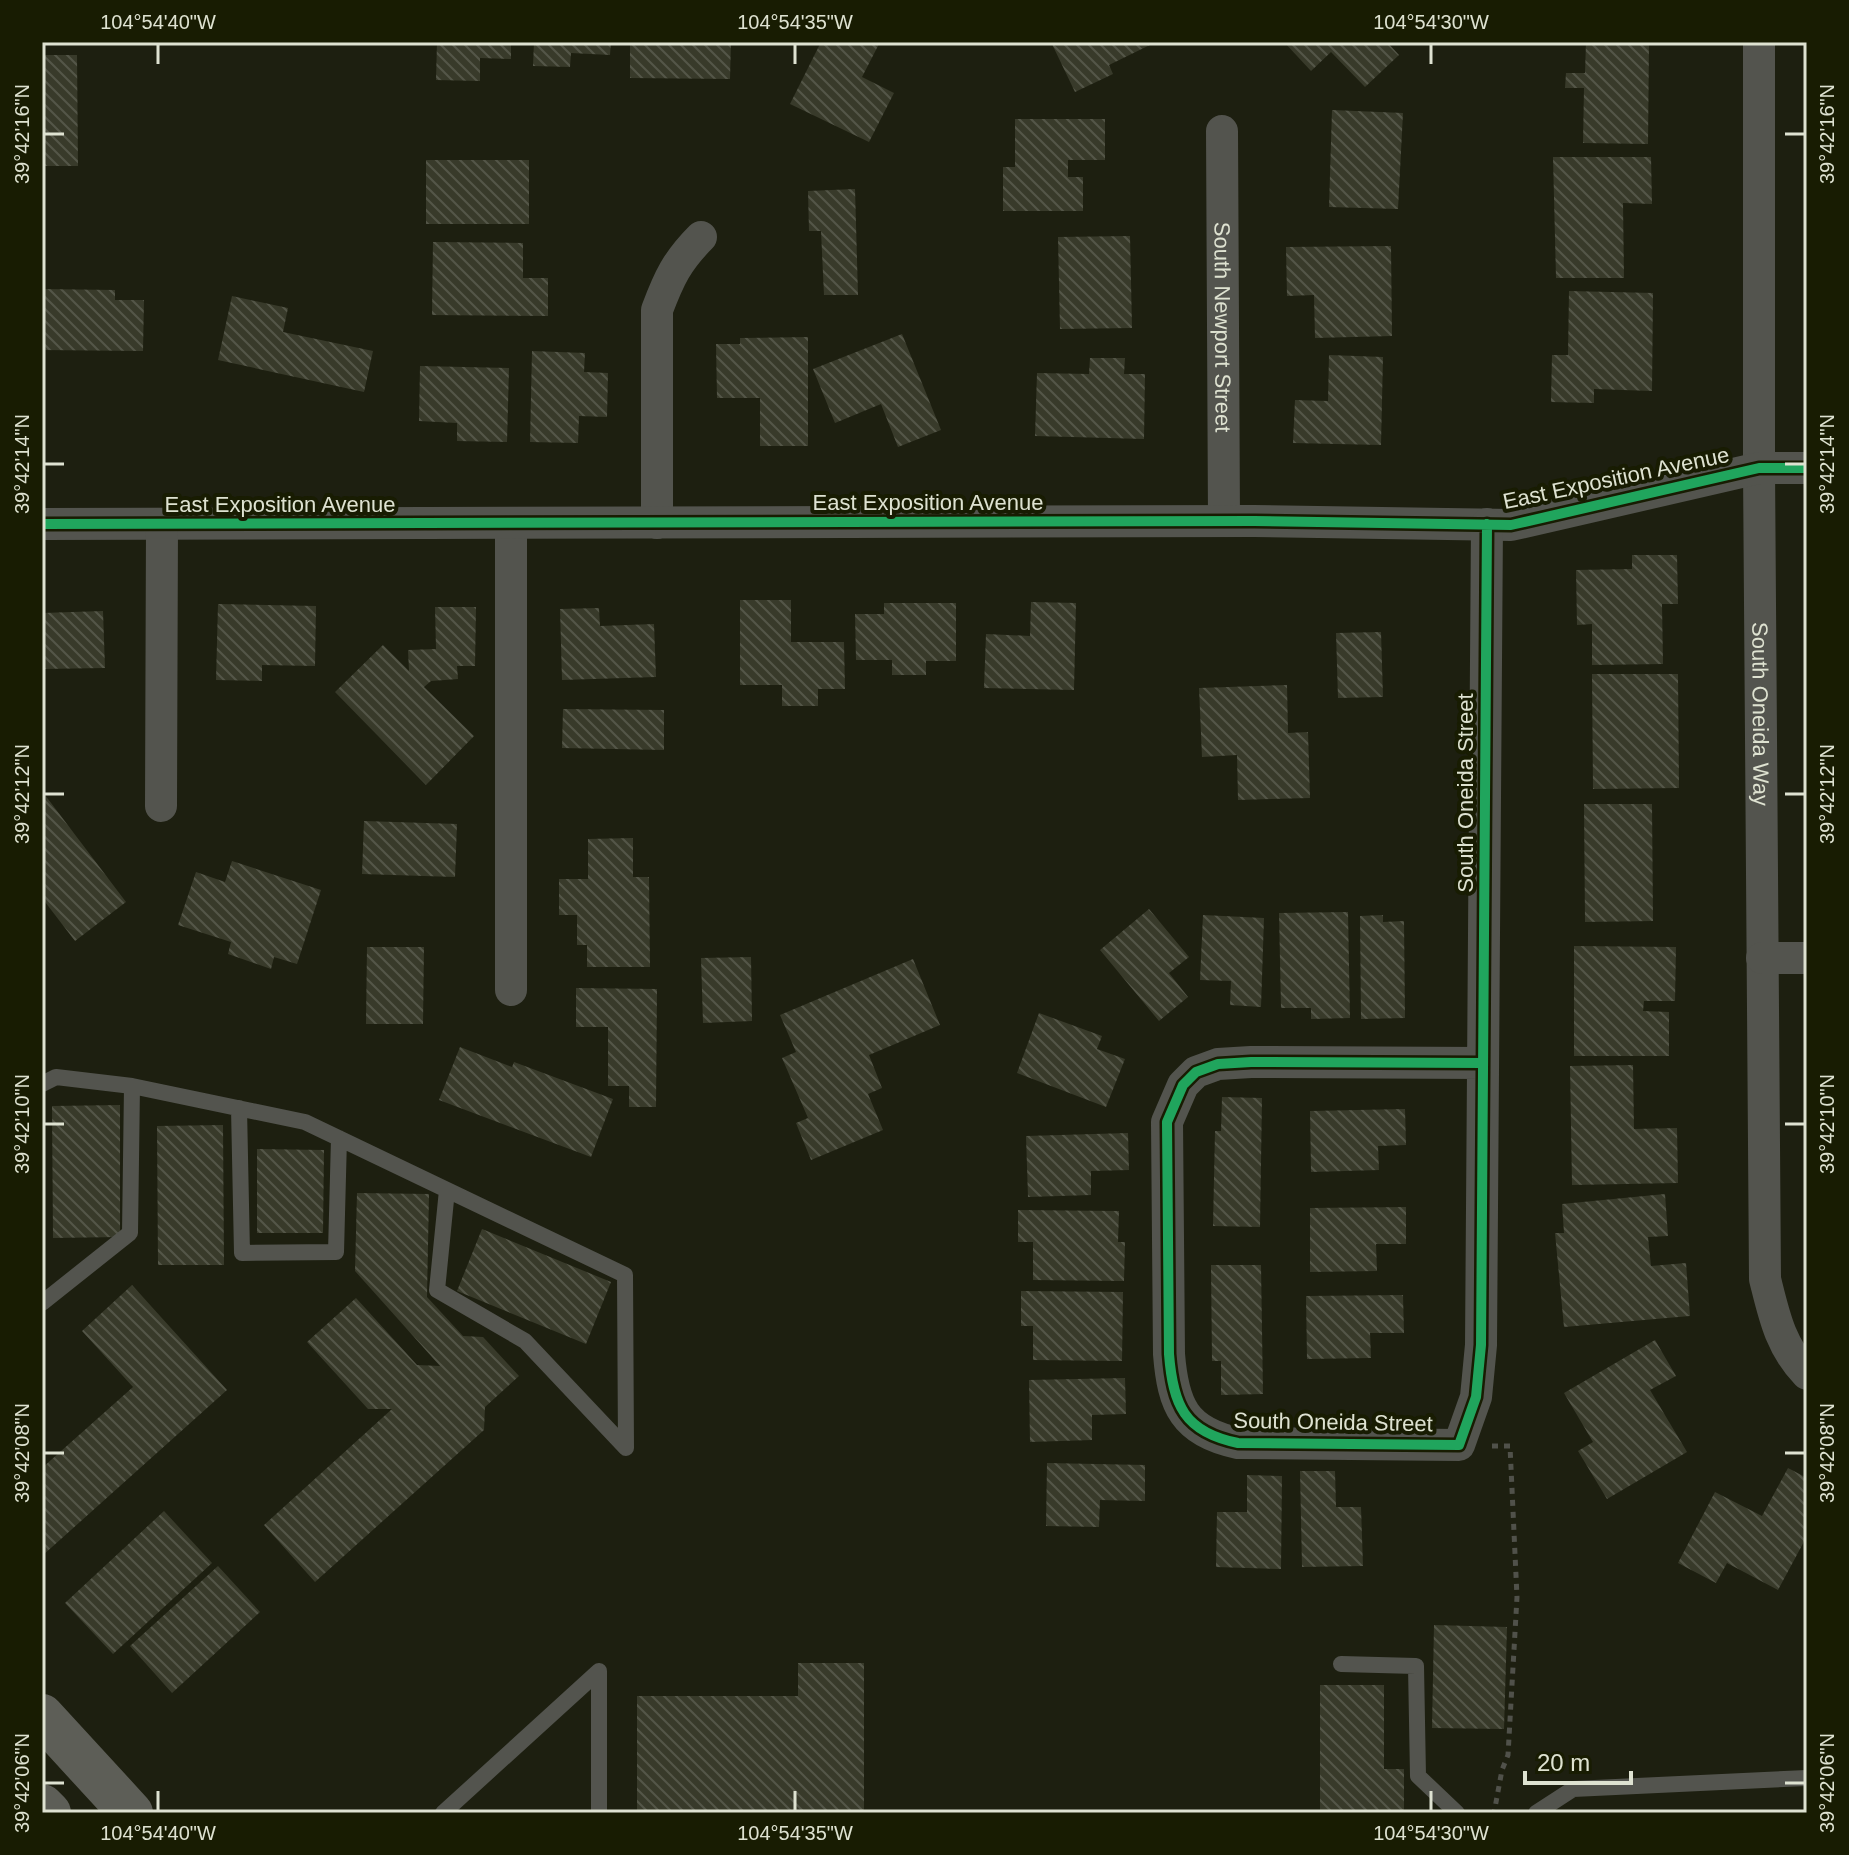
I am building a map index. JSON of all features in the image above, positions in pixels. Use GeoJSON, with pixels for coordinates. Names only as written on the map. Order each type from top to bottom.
{"type":"FeatureCollection","features":[{"type":"Feature","properties":{"kind":"main road"},"geometry":{"type":"LineString","coordinates":[[42,1716],[131,1813]]}},
{"type":"Feature","properties":{"kind":"main road"},"geometry":{"type":"LineString","coordinates":[[42,1806],[49,1813]]}},
{"type":"Feature","properties":{"kind":"street","name":"South Oneida Way"},"geometry":{"type":"LineString","coordinates":[[1759,42],[1765,1279],[1777,1329],[1791,1357],[1807,1374]]}},
{"type":"Feature","properties":{"kind":"street","name":"South Newport Street"},"geometry":{"type":"LineString","coordinates":[[1222,131],[1224,521]]}},
{"type":"Feature","properties":{"kind":"street"},"geometry":{"type":"LineString","coordinates":[[657,523],[657,310],[680,258],[701,237]]}},
{"type":"Feature","properties":{"kind":"street","name":"East Exposition Avenue"},"geometry":{"type":"LineString","coordinates":[[42,524],[1224,521],[1511,525],[1759,468],[1807,468]]}},
{"type":"Feature","properties":{"kind":"street"},"geometry":{"type":"LineString","coordinates":[[511,523],[511,990]]}},
{"type":"Feature","properties":{"kind":"street","name":"East Exposition Avenue"},"geometry":{"type":"LineString","coordinates":[[161,806],[162,524]]}},
{"type":"Feature","properties":{"kind":"street","name":"South Oneida Street"},"geometry":{"type":"LineString","coordinates":[[1483,1063],[1218,1064],[1196,1072],[1183,1085],[1167,1122],[1171,1384],[1180,1407],[1192,1423],[1213,1438],[1238,1443],[1459,1445],[1476,1397],[1481,1345],[1487,524]]}},
{"type":"Feature","properties":{"kind":"street"},"geometry":{"type":"LineString","coordinates":[[1762,958],[1807,958]]}},
{"type":"Feature","properties":{"kind":"lane"},"geometry":{"type":"LineString","coordinates":[[42,1084],[56,1077],[132,1086],[305,1122],[625,1275],[626,1448],[525,1341],[437,1290],[447,1190]]}},
{"type":"Feature","properties":{"kind":"lane"},"geometry":{"type":"LineString","coordinates":[[42,1303],[130,1233],[132,1086]]}},
{"type":"Feature","properties":{"kind":"lane"},"geometry":{"type":"LineString","coordinates":[[239,1108],[242,1253],[336,1252],[339,1138]]}},
{"type":"Feature","properties":{"kind":"lane"},"geometry":{"type":"LineString","coordinates":[[1341,1664],[1416,1666],[1418,1776],[1457,1813]]}},
{"type":"Feature","properties":{"kind":"lane"},"geometry":{"type":"LineString","coordinates":[[443,1813],[599,1671],[599,1813]]}},
{"type":"Feature","properties":{"kind":"lane"},"geometry":{"type":"LineString","coordinates":[[1536,1813],[1573,1789],[1807,1778]]}},
{"type":"Feature","properties":{"kind":"path"},"geometry":{"type":"LineString","coordinates":[[1459,1445],[1510,1446],[1517,1597],[1508,1755],[1494,1813]]}},
{"type":"Feature","properties":{"kind":"building"},"geometry":{"type":"Polygon","coordinates":[[[437,42],[511,42],[511,59],[480,58],[480,81],[436,80],[437,42]]]}},
{"type":"Feature","properties":{"kind":"building"},"geometry":{"type":"Polygon","coordinates":[[[534,42],[611,42],[610,55],[571,53],[570,67],[533,66],[534,42]]]}},
{"type":"Feature","properties":{"kind":"building"},"geometry":{"type":"Polygon","coordinates":[[[630,42],[731,42],[730,79],[630,78],[630,42]]]}},
{"type":"Feature","properties":{"kind":"building"},"geometry":{"type":"Polygon","coordinates":[[[821,42],[880,42],[862,77],[894,93],[869,142],[790,104],[821,42]]]}},
{"type":"Feature","properties":{"kind":"building"},"geometry":{"type":"Polygon","coordinates":[[[1051,42],[1156,42],[1109,65],[1113,74],[1075,92],[1051,42]]]}},
{"type":"Feature","properties":{"kind":"building"},"geometry":{"type":"Polygon","coordinates":[[[1284,42],[1387,42],[1399,55],[1365,87],[1331,52],[1311,71],[1284,42]]]}},
{"type":"Feature","properties":{"kind":"building"},"geometry":{"type":"Polygon","coordinates":[[[1586,42],[1649,42],[1648,144],[1583,143],[1584,88],[1565,88],[1566,73],[1585,73],[1586,42]]]}},
{"type":"Feature","properties":{"kind":"building"},"geometry":{"type":"Polygon","coordinates":[[[42,55],[77,55],[78,166],[42,166],[42,55]]]}},
{"type":"Feature","properties":{"kind":"building"},"geometry":{"type":"Polygon","coordinates":[[[1332,110],[1403,113],[1398,209],[1329,207],[1332,110]]]}},
{"type":"Feature","properties":{"kind":"building"},"geometry":{"type":"Polygon","coordinates":[[[1015,119],[1105,119],[1105,160],[1068,160],[1068,177],[1083,177],[1083,211],[1003,211],[1003,167],[1015,167],[1015,119]]]}},
{"type":"Feature","properties":{"kind":"building"},"geometry":{"type":"Polygon","coordinates":[[[1553,157],[1651,157],[1652,204],[1623,203],[1624,278],[1556,278],[1553,157]]]}},
{"type":"Feature","properties":{"kind":"building"},"geometry":{"type":"Polygon","coordinates":[[[426,160],[529,160],[529,224],[426,224],[426,160]]]}},
{"type":"Feature","properties":{"kind":"building"},"geometry":{"type":"Polygon","coordinates":[[[855,189],[858,295],[824,295],[821,231],[809,231],[808,191],[855,189]]]}},
{"type":"Feature","properties":{"kind":"building"},"geometry":{"type":"Polygon","coordinates":[[[1130,236],[1132,328],[1060,329],[1058,237],[1130,236]]]}},
{"type":"Feature","properties":{"kind":"building"},"geometry":{"type":"Polygon","coordinates":[[[433,242],[523,243],[523,278],[548,278],[548,316],[432,315],[433,242]]]}},
{"type":"Feature","properties":{"kind":"building"},"geometry":{"type":"Polygon","coordinates":[[[1391,246],[1392,336],[1315,338],[1314,295],[1287,296],[1286,247],[1391,246]]]}},
{"type":"Feature","properties":{"kind":"building"},"geometry":{"type":"Polygon","coordinates":[[[42,289],[115,290],[115,300],[144,300],[143,351],[42,350],[42,289]]]}},
{"type":"Feature","properties":{"kind":"building"},"geometry":{"type":"Polygon","coordinates":[[[1569,291],[1653,293],[1652,391],[1594,389],[1594,403],[1551,402],[1552,355],[1568,355],[1569,291]]]}},
{"type":"Feature","properties":{"kind":"building"},"geometry":{"type":"Polygon","coordinates":[[[232,296],[288,308],[283,332],[373,351],[364,392],[218,360],[232,296]]]}},
{"type":"Feature","properties":{"kind":"building"},"geometry":{"type":"Polygon","coordinates":[[[902,334],[941,430],[898,447],[881,404],[835,423],[813,369],[902,334]]]}},
{"type":"Feature","properties":{"kind":"building"},"geometry":{"type":"Polygon","coordinates":[[[808,337],[808,446],[760,446],[760,398],[717,398],[716,344],[740,344],[740,338],[808,337]]]}},
{"type":"Feature","properties":{"kind":"building"},"geometry":{"type":"Polygon","coordinates":[[[532,351],[585,353],[584,372],[608,373],[607,417],[579,416],[578,443],[530,442],[532,351]]]}},
{"type":"Feature","properties":{"kind":"building"},"geometry":{"type":"Polygon","coordinates":[[[1329,355],[1383,357],[1381,445],[1293,443],[1295,400],[1328,401],[1329,355]]]}},
{"type":"Feature","properties":{"kind":"building"},"geometry":{"type":"Polygon","coordinates":[[[1090,358],[1125,358],[1124,374],[1145,374],[1144,439],[1035,436],[1037,373],[1089,374],[1090,358]]]}},
{"type":"Feature","properties":{"kind":"building"},"geometry":{"type":"Polygon","coordinates":[[[420,366],[509,368],[507,442],[457,441],[457,423],[419,421],[420,366]]]}},
{"type":"Feature","properties":{"kind":"building"},"geometry":{"type":"Polygon","coordinates":[[[1632,555],[1677,555],[1678,604],[1662,604],[1663,664],[1592,665],[1592,624],[1577,625],[1576,570],[1632,569],[1632,555]]]}},
{"type":"Feature","properties":{"kind":"building"},"geometry":{"type":"Polygon","coordinates":[[[740,600],[791,600],[791,642],[844,642],[845,689],[818,689],[818,706],[782,706],[782,685],[740,685],[740,600]]]}},
{"type":"Feature","properties":{"kind":"building"},"geometry":{"type":"Polygon","coordinates":[[[1031,602],[1076,603],[1074,690],[984,688],[986,634],[1030,636],[1031,602]]]}},
{"type":"Feature","properties":{"kind":"building"},"geometry":{"type":"Polygon","coordinates":[[[884,603],[956,603],[956,661],[926,661],[926,675],[892,675],[892,660],[856,660],[855,614],[884,614],[884,603]]]}},
{"type":"Feature","properties":{"kind":"building"},"geometry":{"type":"Polygon","coordinates":[[[218,604],[316,606],[315,666],[262,665],[262,681],[216,680],[218,604]]]}},
{"type":"Feature","properties":{"kind":"building"},"geometry":{"type":"Polygon","coordinates":[[[435,607],[476,607],[475,666],[457,666],[458,679],[431,681],[424,687],[474,736],[426,785],[335,692],[383,645],[409,671],[408,650],[436,649],[435,607]]]}},
{"type":"Feature","properties":{"kind":"building"},"geometry":{"type":"Polygon","coordinates":[[[599,608],[600,626],[654,624],[656,677],[562,680],[560,609],[599,608]]]}},
{"type":"Feature","properties":{"kind":"building"},"geometry":{"type":"Polygon","coordinates":[[[103,611],[105,668],[42,669],[42,613],[103,611]]]}},
{"type":"Feature","properties":{"kind":"building"},"geometry":{"type":"Polygon","coordinates":[[[1381,632],[1383,697],[1338,698],[1336,633],[1381,632]]]}},
{"type":"Feature","properties":{"kind":"building"},"geometry":{"type":"Polygon","coordinates":[[[1592,674],[1678,674],[1679,788],[1593,789],[1592,674]]]}},
{"type":"Feature","properties":{"kind":"building"},"geometry":{"type":"Polygon","coordinates":[[[1287,685],[1288,733],[1308,732],[1310,798],[1238,800],[1237,755],[1202,757],[1199,688],[1287,685]]]}},
{"type":"Feature","properties":{"kind":"building"},"geometry":{"type":"Polygon","coordinates":[[[563,709],[664,710],[664,750],[562,748],[563,709]]]}},
{"type":"Feature","properties":{"kind":"building"},"geometry":{"type":"Polygon","coordinates":[[[45,795],[126,902],[75,941],[42,898],[42,797],[45,795]]]}},
{"type":"Feature","properties":{"kind":"building"},"geometry":{"type":"Polygon","coordinates":[[[1584,804],[1652,804],[1653,921],[1585,922],[1584,804]]]}},
{"type":"Feature","properties":{"kind":"building"},"geometry":{"type":"Polygon","coordinates":[[[364,821],[457,824],[455,877],[362,874],[364,821]]]}},
{"type":"Feature","properties":{"kind":"building"},"geometry":{"type":"Polygon","coordinates":[[[633,838],[633,877],[649,877],[650,967],[587,967],[587,945],[577,945],[577,915],[559,915],[559,879],[588,879],[588,839],[633,838]]]}},
{"type":"Feature","properties":{"kind":"building"},"geometry":{"type":"Polygon","coordinates":[[[232,861],[321,890],[297,964],[274,957],[271,969],[228,954],[231,942],[178,925],[196,872],[225,882],[232,861]]]}},
{"type":"Feature","properties":{"kind":"building"},"geometry":{"type":"Polygon","coordinates":[[[1149,909],[1189,957],[1169,973],[1188,997],[1159,1021],[1100,950],[1149,909]]]}},
{"type":"Feature","properties":{"kind":"building"},"geometry":{"type":"Polygon","coordinates":[[[1348,912],[1350,1018],[1311,1019],[1311,1008],[1281,1008],[1279,913],[1348,912]]]}},
{"type":"Feature","properties":{"kind":"building"},"geometry":{"type":"Polygon","coordinates":[[[1203,915],[1264,918],[1261,1007],[1230,1005],[1231,981],[1200,980],[1203,915]]]}},
{"type":"Feature","properties":{"kind":"building"},"geometry":{"type":"Polygon","coordinates":[[[1383,915],[1383,922],[1404,921],[1405,1018],[1361,1019],[1360,916],[1383,915]]]}},
{"type":"Feature","properties":{"kind":"building"},"geometry":{"type":"Polygon","coordinates":[[[1574,946],[1676,947],[1675,1001],[1644,1001],[1643,1011],[1669,1012],[1669,1056],[1574,1056],[1574,946]]]}},
{"type":"Feature","properties":{"kind":"building"},"geometry":{"type":"Polygon","coordinates":[[[367,947],[424,947],[423,1024],[366,1024],[367,947]]]}},
{"type":"Feature","properties":{"kind":"building"},"geometry":{"type":"Polygon","coordinates":[[[751,957],[752,1021],[703,1023],[701,958],[751,957]]]}},
{"type":"Feature","properties":{"kind":"building"},"geometry":{"type":"Polygon","coordinates":[[[913,959],[940,1025],[869,1055],[882,1088],[868,1094],[883,1130],[811,1160],[796,1123],[808,1118],[782,1058],[796,1052],[780,1015],[913,959]]]}},
{"type":"Feature","properties":{"kind":"building"},"geometry":{"type":"Polygon","coordinates":[[[576,988],[657,989],[656,1107],[629,1107],[629,1086],[608,1086],[608,1027],[576,1027],[576,988]]]}},
{"type":"Feature","properties":{"kind":"building"},"geometry":{"type":"Polygon","coordinates":[[[1039,1013],[1102,1036],[1097,1049],[1125,1059],[1106,1107],[1017,1073],[1039,1013]]]}},
{"type":"Feature","properties":{"kind":"building"},"geometry":{"type":"Polygon","coordinates":[[[460,1047],[512,1067],[514,1062],[613,1099],[591,1157],[439,1100],[460,1047]]]}},
{"type":"Feature","properties":{"kind":"building"},"geometry":{"type":"Polygon","coordinates":[[[1633,1065],[1634,1129],[1677,1128],[1678,1183],[1572,1185],[1570,1066],[1633,1065]]]}},
{"type":"Feature","properties":{"kind":"building"},"geometry":{"type":"Polygon","coordinates":[[[1222,1097],[1262,1098],[1260,1227],[1213,1226],[1215,1131],[1221,1131],[1222,1097]]]}},
{"type":"Feature","properties":{"kind":"building"},"geometry":{"type":"Polygon","coordinates":[[[120,1105],[120,1237],[53,1238],[52,1106],[120,1105]]]}},
{"type":"Feature","properties":{"kind":"building"},"geometry":{"type":"Polygon","coordinates":[[[1405,1109],[1406,1145],[1378,1146],[1379,1170],[1311,1172],[1310,1111],[1405,1109]]]}},
{"type":"Feature","properties":{"kind":"building"},"geometry":{"type":"Polygon","coordinates":[[[223,1125],[224,1265],[158,1265],[157,1126],[223,1125]]]}},
{"type":"Feature","properties":{"kind":"building"},"geometry":{"type":"Polygon","coordinates":[[[1128,1133],[1129,1170],[1091,1171],[1091,1195],[1028,1197],[1026,1136],[1128,1133]]]}},
{"type":"Feature","properties":{"kind":"building"},"geometry":{"type":"Polygon","coordinates":[[[257,1149],[324,1150],[323,1233],[257,1233],[257,1149]]]}},
{"type":"Feature","properties":{"kind":"building"},"geometry":{"type":"Polygon","coordinates":[[[357,1193],[429,1194],[427,1297],[463,1336],[483,1337],[519,1376],[485,1407],[484,1430],[315,1582],[264,1525],[392,1409],[368,1409],[307,1342],[356,1298],[417,1365],[440,1366],[355,1271],[357,1193]]]}},
{"type":"Feature","properties":{"kind":"building"},"geometry":{"type":"Polygon","coordinates":[[[1665,1194],[1668,1236],[1648,1237],[1651,1266],[1686,1263],[1690,1316],[1564,1327],[1555,1233],[1564,1233],[1562,1204],[1665,1194]]]}},
{"type":"Feature","properties":{"kind":"building"},"geometry":{"type":"Polygon","coordinates":[[[1406,1207],[1406,1244],[1376,1244],[1377,1271],[1310,1272],[1310,1208],[1406,1207]]]}},
{"type":"Feature","properties":{"kind":"building"},"geometry":{"type":"Polygon","coordinates":[[[1018,1210],[1119,1211],[1118,1242],[1125,1242],[1124,1281],[1033,1280],[1033,1242],[1018,1242],[1018,1210]]]}},
{"type":"Feature","properties":{"kind":"building"},"geometry":{"type":"Polygon","coordinates":[[[482,1229],[611,1282],[586,1344],[457,1291],[482,1229]]]}},
{"type":"Feature","properties":{"kind":"building"},"geometry":{"type":"Polygon","coordinates":[[[1211,1265],[1261,1265],[1263,1394],[1221,1395],[1221,1361],[1212,1361],[1211,1265]]]}},
{"type":"Feature","properties":{"kind":"building"},"geometry":{"type":"Polygon","coordinates":[[[132,1285],[227,1390],[42,1556],[42,1468],[133,1387],[82,1331],[132,1285]]]}},
{"type":"Feature","properties":{"kind":"building"},"geometry":{"type":"Polygon","coordinates":[[[1021,1291],[1123,1292],[1122,1361],[1033,1360],[1033,1326],[1021,1326],[1021,1291]]]}},
{"type":"Feature","properties":{"kind":"building"},"geometry":{"type":"Polygon","coordinates":[[[1403,1295],[1404,1333],[1370,1333],[1371,1358],[1307,1359],[1306,1296],[1403,1295]]]}},
{"type":"Feature","properties":{"kind":"building"},"geometry":{"type":"Polygon","coordinates":[[[1655,1340],[1676,1376],[1650,1390],[1687,1452],[1607,1499],[1578,1451],[1593,1442],[1564,1393],[1655,1340]]]}},
{"type":"Feature","properties":{"kind":"building"},"geometry":{"type":"Polygon","coordinates":[[[1125,1378],[1126,1414],[1092,1415],[1092,1440],[1030,1442],[1029,1380],[1125,1378]]]}},
{"type":"Feature","properties":{"kind":"building"},"geometry":{"type":"Polygon","coordinates":[[[1047,1463],[1145,1465],[1145,1501],[1100,1500],[1099,1527],[1046,1526],[1047,1463]]]}},
{"type":"Feature","properties":{"kind":"building"},"geometry":{"type":"Polygon","coordinates":[[[1788,1468],[1807,1478],[1807,1536],[1778,1590],[1727,1563],[1716,1583],[1678,1563],[1715,1492],[1762,1516],[1788,1468]]]}},
{"type":"Feature","properties":{"kind":"building"},"geometry":{"type":"Polygon","coordinates":[[[1300,1471],[1335,1471],[1336,1507],[1361,1507],[1363,1566],[1302,1567],[1300,1471]]]}},
{"type":"Feature","properties":{"kind":"building"},"geometry":{"type":"Polygon","coordinates":[[[1247,1475],[1282,1476],[1281,1569],[1216,1567],[1217,1512],[1247,1512],[1247,1475]]]}},
{"type":"Feature","properties":{"kind":"building"},"geometry":{"type":"Polygon","coordinates":[[[164,1511],[212,1563],[113,1654],[65,1603],[164,1511]]]}},
{"type":"Feature","properties":{"kind":"building"},"geometry":{"type":"Polygon","coordinates":[[[218,1566],[260,1612],[172,1693],[130,1646],[218,1566]]]}},
{"type":"Feature","properties":{"kind":"building"},"geometry":{"type":"Polygon","coordinates":[[[1434,1625],[1507,1627],[1504,1729],[1432,1728],[1434,1625]]]}},
{"type":"Feature","properties":{"kind":"building"},"geometry":{"type":"Polygon","coordinates":[[[798,1663],[864,1663],[864,1813],[637,1813],[637,1696],[798,1696],[798,1663]]]}},
{"type":"Feature","properties":{"kind":"building"},"geometry":{"type":"Polygon","coordinates":[[[1320,1685],[1384,1685],[1384,1769],[1404,1769],[1404,1813],[1320,1813],[1320,1685]]]}},
{"type":"Feature","properties":{"kind":"cycle path"},"geometry":{"type":"LineString","coordinates":[[42,524],[1254,521],[1511,525],[1759,468],[1807,468]]}},
{"type":"Feature","properties":{"kind":"cycle path"},"geometry":{"type":"LineString","coordinates":[[1483,1063],[1218,1064],[1196,1072],[1183,1085],[1167,1122],[1169,1354],[1178,1402],[1193,1423],[1205,1432],[1238,1443],[1459,1445],[1476,1397],[1481,1345],[1487,524]]}}]}
